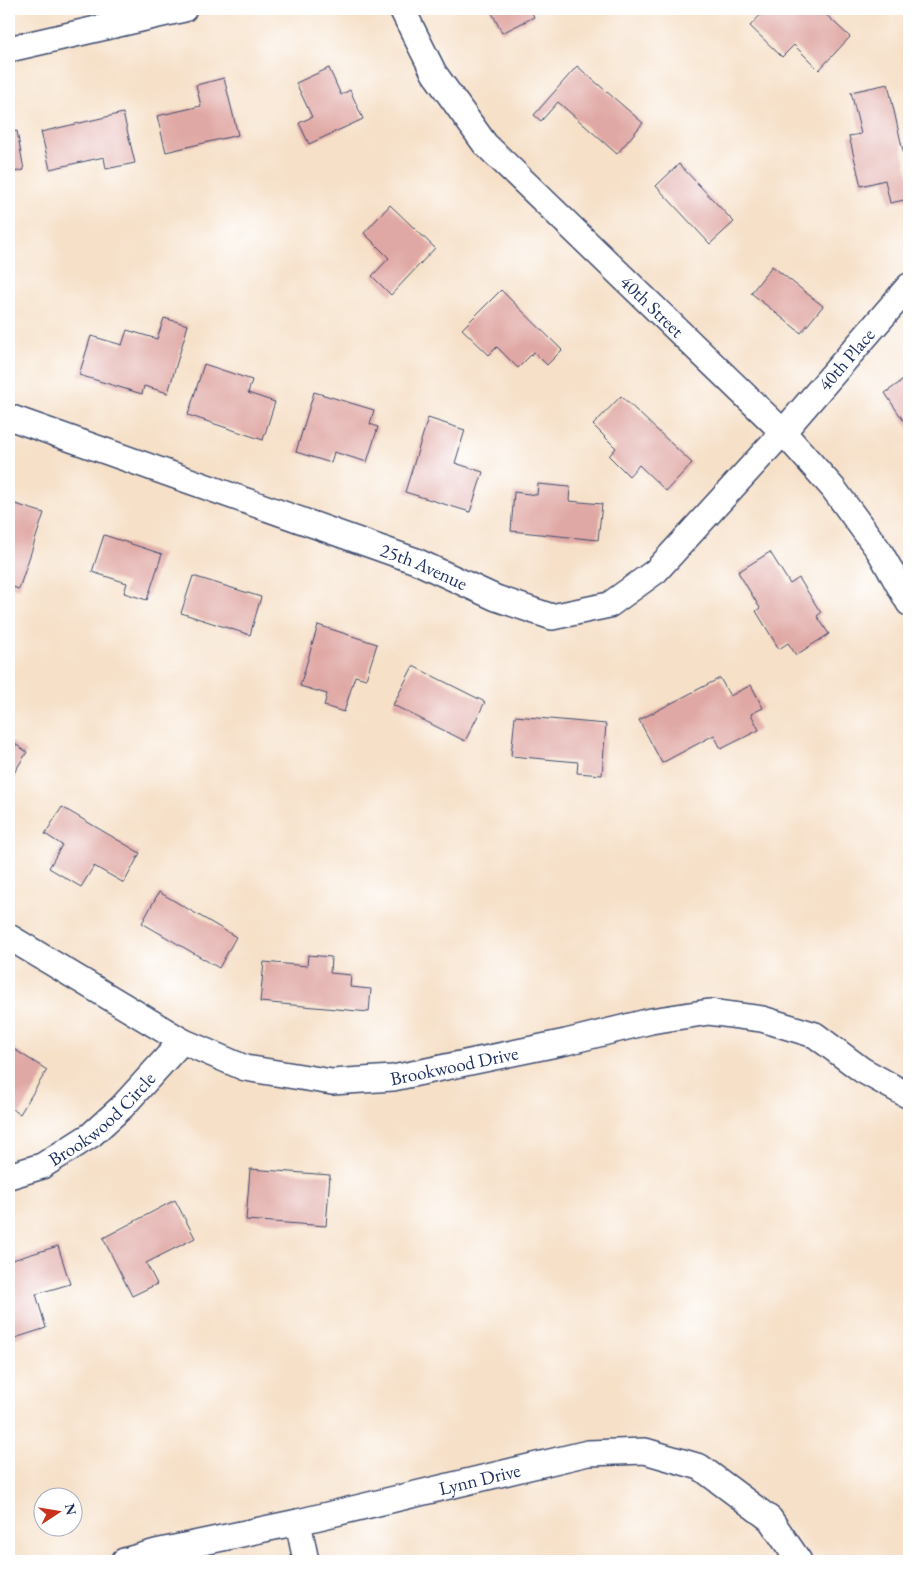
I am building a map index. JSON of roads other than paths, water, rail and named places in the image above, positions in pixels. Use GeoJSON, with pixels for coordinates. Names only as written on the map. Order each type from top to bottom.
{"type":"FeatureCollection","features":[{"type":"Feature","properties":{"kind":"street"},"geometry":{"type":"LineString","coordinates":[[9,49],[184,9]]}},
{"type":"Feature","properties":{"kind":"street","name":"40th Street"},"geometry":{"type":"LineString","coordinates":[[402,9],[434,73],[485,144],[783,432],[833,488],[880,552],[909,602]]}},
{"type":"Feature","properties":{"kind":"street","name":"40th Place"},"geometry":{"type":"LineString","coordinates":[[783,432],[909,286]]}},
{"type":"Feature","properties":{"kind":"street","name":"25th Avenue"},"geometry":{"type":"LineString","coordinates":[[9,417],[416,560],[496,598],[552,617],[609,605],[656,571],[783,432]]}},
{"type":"Feature","properties":{"kind":"street","name":"Brookwood Drive"},"geometry":{"type":"LineString","coordinates":[[9,937],[182,1041],[245,1068],[332,1082],[393,1078],[566,1042],[651,1021],[709,1012],[762,1019],[815,1035],[862,1070],[909,1096]]}},
{"type":"Feature","properties":{"kind":"street","name":"Brookwood Circle"},"geometry":{"type":"LineString","coordinates":[[9,1176],[42,1166],[91,1135],[122,1106],[182,1041]]}},
{"type":"Feature","properties":{"kind":"street","name":"Lynn Drive"},"geometry":{"type":"LineString","coordinates":[[124,1561],[156,1552],[298,1522],[588,1452],[645,1451],[700,1467],[770,1519],[799,1561]]}},
{"type":"Feature","properties":{"kind":"street"},"geometry":{"type":"LineString","coordinates":[[298,1522],[306,1561]]}}]}
